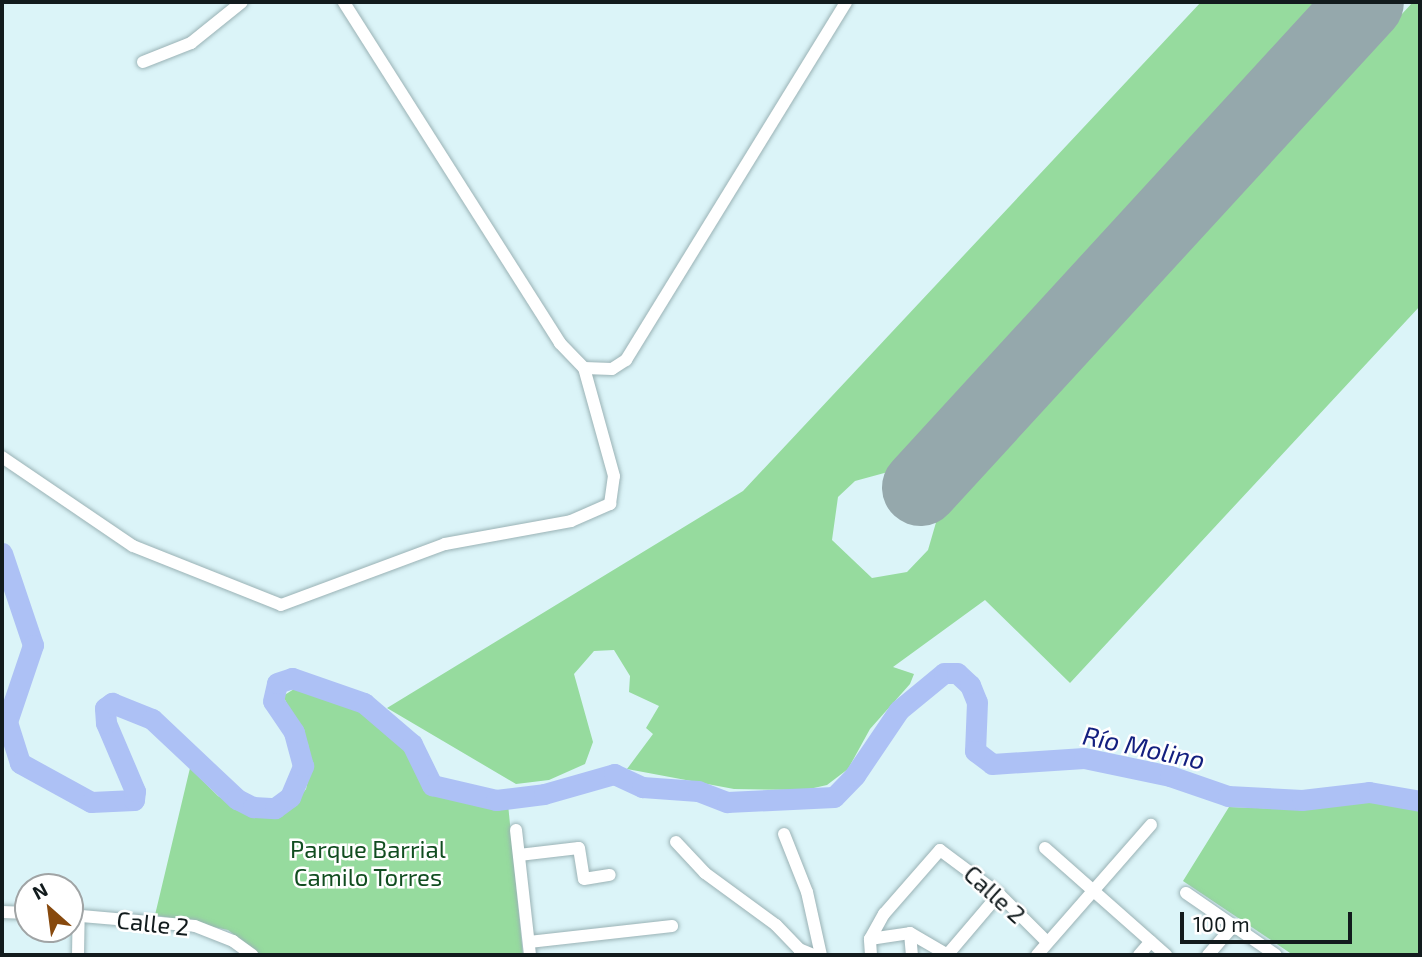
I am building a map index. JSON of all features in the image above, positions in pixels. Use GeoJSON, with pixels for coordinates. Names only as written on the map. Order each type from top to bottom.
{"type":"FeatureCollection","features":[{"type":"Feature","properties":{"kind":"street"},"geometry":{"type":"LineString","coordinates":[[143,62],[191,43],[242,2]]}},
{"type":"Feature","properties":{"kind":"street"},"geometry":{"type":"LineString","coordinates":[[2,457],[133,547],[281,605],[445,544],[571,521],[610,505],[614,476],[584,368],[559,343],[344,2]]}},
{"type":"Feature","properties":{"kind":"street"},"geometry":{"type":"LineString","coordinates":[[584,368],[611,369],[626,360],[846,2]]}},
{"type":"Feature","properties":{"kind":"street"},"geometry":{"type":"LineString","coordinates":[[1037,955],[1096,892],[1151,825]]}},
{"type":"Feature","properties":{"kind":"street"},"geometry":{"type":"LineString","coordinates":[[516,830],[529,949],[672,926]]}},
{"type":"Feature","properties":{"kind":"street"},"geometry":{"type":"LineString","coordinates":[[784,834],[807,892],[821,955]]}},
{"type":"Feature","properties":{"kind":"street"},"geometry":{"type":"LineString","coordinates":[[676,842],[705,873],[776,925],[799,949],[813,955]]}},
{"type":"Feature","properties":{"kind":"street"},"geometry":{"type":"LineString","coordinates":[[519,855],[579,848],[584,879],[610,876]]}},
{"type":"Feature","properties":{"kind":"street"},"geometry":{"type":"LineString","coordinates":[[1045,848],[1166,955]]}},
{"type":"Feature","properties":{"kind":"street","name":"Calle 2"},"geometry":{"type":"LineString","coordinates":[[870,939],[884,914],[940,850],[999,894],[1047,942]]}},
{"type":"Feature","properties":{"kind":"street"},"geometry":{"type":"LineString","coordinates":[[1186,893],[1276,955]]}},
{"type":"Feature","properties":{"kind":"street"},"geometry":{"type":"LineString","coordinates":[[871,955],[870,939],[910,933],[948,955],[999,894]]}},
{"type":"Feature","properties":{"kind":"street","name":"Calle 2"},"geometry":{"type":"LineString","coordinates":[[84,917],[195,926],[233,941],[252,955]]}},
{"type":"Feature","properties":{"kind":"street"},"geometry":{"type":"LineString","coordinates":[[1208,955],[1232,927]]}},
{"type":"Feature","properties":{"kind":"street"},"geometry":{"type":"LineString","coordinates":[[910,933],[912,955]]}},
{"type":"Feature","properties":{"kind":"street"},"geometry":{"type":"LineString","coordinates":[[1139,955],[1151,941]]}},
{"type":"Feature","properties":{"kind":"green space"},"geometry":{"type":"Polygon","coordinates":[[[1201,2],[1321,2],[888,472],[855,481],[838,497],[832,540],[872,578],[907,572],[928,550],[937,519],[1413,2],[1420,2],[1420,306],[1070,683],[985,600],[893,667],[914,674],[910,684],[870,729],[848,769],[827,785],[805,790],[734,789],[627,769],[653,734],[646,728],[659,706],[629,692],[630,676],[614,650],[594,651],[574,674],[593,742],[585,764],[549,780],[516,784],[387,708],[743,491],[1201,2]]]}},
{"type":"Feature","properties":{"kind":"green space","name":"Parque Barrial Camilo Torres"},"geometry":{"type":"Polygon","coordinates":[[[294,689],[314,692],[368,716],[402,743],[426,788],[508,804],[523,955],[261,955],[228,930],[155,915],[190,768],[218,796],[254,818],[272,817],[294,805],[306,789],[311,767],[308,744],[283,696],[294,689]]]}},
{"type":"Feature","properties":{"kind":"green space"},"geometry":{"type":"Polygon","coordinates":[[[1366,801],[1420,810],[1420,955],[1293,955],[1183,881],[1229,807],[1284,809],[1366,801]]]}},
{"type":"Feature","properties":{"kind":"waterway","name":"Río Molino"},"geometry":{"type":"LineString","coordinates":[[2,553],[33,645],[7,722],[20,763],[91,802],[134,800],[135,791],[106,723],[105,708],[112,703],[152,719],[237,799],[253,807],[275,808],[290,797],[303,766],[294,732],[273,701],[277,683],[292,678],[364,703],[412,744],[432,785],[496,800],[544,794],[614,774],[642,787],[698,791],[727,802],[834,797],[855,775],[899,710],[944,673],[957,673],[970,685],[977,702],[975,751],[992,764],[1084,758],[1170,776],[1228,796],[1302,800],[1369,792],[1420,801]]}},
{"type":"Feature","properties":{"kind":"runway"},"geometry":{"type":"LineString","coordinates":[[920,487],[1365,2]]}}]}
